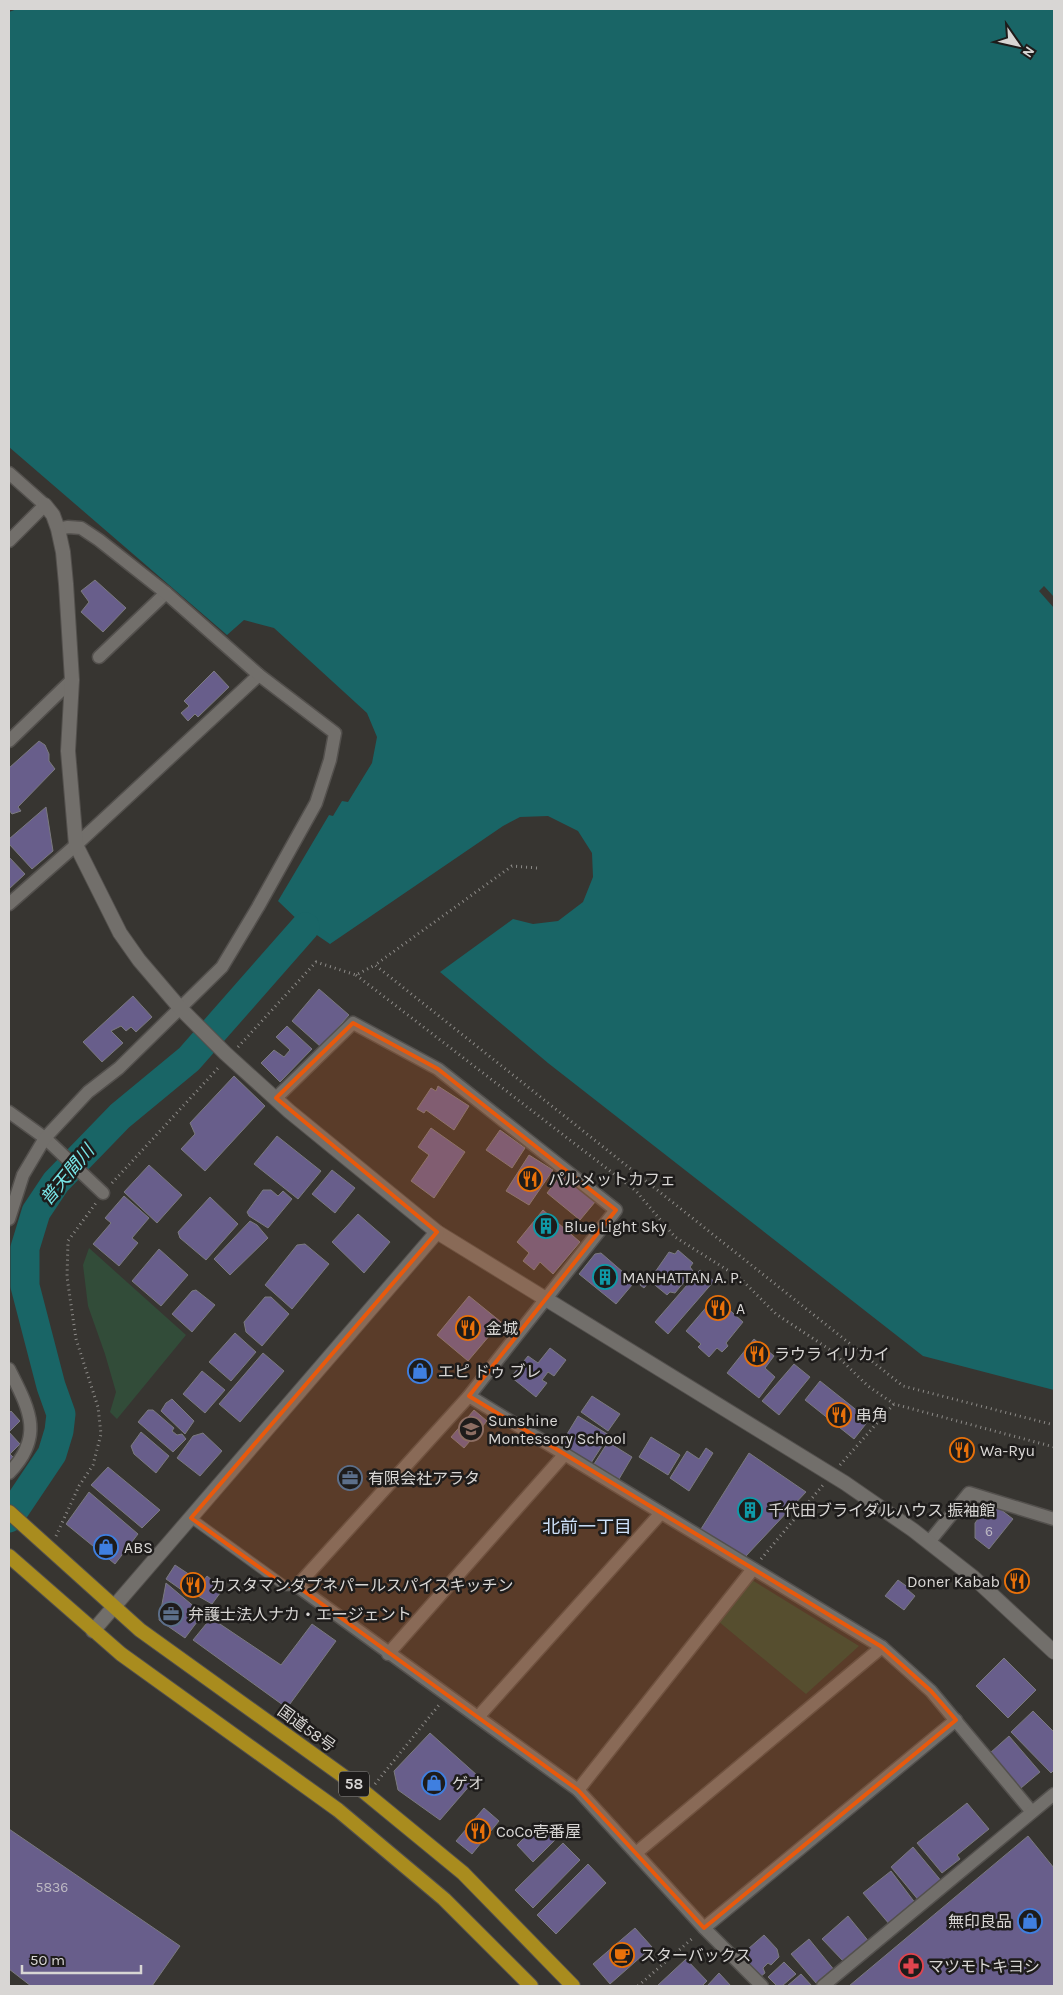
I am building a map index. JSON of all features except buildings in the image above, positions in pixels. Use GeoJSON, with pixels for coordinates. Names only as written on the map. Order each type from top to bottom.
{"type":"FeatureCollection","features":[{"type":"Feature","properties":{"kind":"highway","name":"国道58号"},"geometry":{"type":"LineString","coordinates":[[9,1512],[113,1608],[148,1636],[357,1786],[456,1867],[573,1986]]}},
{"type":"Feature","properties":{"kind":"highway","name":"58"},"geometry":{"type":"LineString","coordinates":[[12,1559],[93,1631],[134,1664],[338,1810],[444,1899],[531,1986]]}},
{"type":"Feature","properties":{"kind":"street"},"geometry":{"type":"LineString","coordinates":[[9,473],[46,505],[53,515],[63,552],[72,680],[68,751],[76,845],[120,933],[139,960],[184,1011],[227,1055],[276,1098],[437,1232],[845,1483],[929,1542],[973,1577],[1054,1652]]}},
{"type":"Feature","properties":{"kind":"street"},"geometry":{"type":"LineString","coordinates":[[9,541],[46,505]]}},
{"type":"Feature","properties":{"kind":"street"},"geometry":{"type":"LineString","coordinates":[[9,1219],[23,1175],[45,1138],[88,1092],[119,1068],[184,1011],[222,967],[316,803],[330,760],[335,733],[259,675],[166,593],[89,533],[81,528],[58,529]]}},
{"type":"Feature","properties":{"kind":"street"},"geometry":{"type":"LineString","coordinates":[[99,657],[166,593]]}},
{"type":"Feature","properties":{"kind":"street"},"geometry":{"type":"LineString","coordinates":[[9,904],[76,845],[259,675]]}},
{"type":"Feature","properties":{"kind":"street"},"geometry":{"type":"LineString","coordinates":[[9,740],[72,680]]}},
{"type":"Feature","properties":{"kind":"street"},"geometry":{"type":"LineString","coordinates":[[276,1098],[353,1023],[438,1068],[616,1210],[469,1396],[297,1586]]}},
{"type":"Feature","properties":{"kind":"street"},"geometry":{"type":"LineString","coordinates":[[9,1112],[45,1138],[103,1193]]}},
{"type":"Feature","properties":{"kind":"street"},"geometry":{"type":"LineString","coordinates":[[93,1631],[437,1232]]}},
{"type":"Feature","properties":{"kind":"street"},"geometry":{"type":"LineString","coordinates":[[9,1369],[25,1402],[30,1423],[29,1442],[22,1459],[9,1473]]}},
{"type":"Feature","properties":{"kind":"street"},"geometry":{"type":"LineString","coordinates":[[469,1396],[882,1647],[931,1691],[1032,1812]]}},
{"type":"Feature","properties":{"kind":"street"},"geometry":{"type":"LineString","coordinates":[[388,1654],[565,1454]]}},
{"type":"Feature","properties":{"kind":"street"},"geometry":{"type":"LineString","coordinates":[[929,1542],[969,1493],[1054,1519]]}},
{"type":"Feature","properties":{"kind":"street"},"geometry":{"type":"LineString","coordinates":[[478,1717],[661,1513]]}},
{"type":"Feature","properties":{"kind":"street"},"geometry":{"type":"LineString","coordinates":[[191,1518],[285,1586],[297,1586],[388,1654],[578,1790],[704,1928],[762,1986]]}},
{"type":"Feature","properties":{"kind":"street"},"geometry":{"type":"LineString","coordinates":[[578,1790],[753,1569]]}},
{"type":"Feature","properties":{"kind":"street"},"geometry":{"type":"LineString","coordinates":[[636,1853],[882,1647]]}},
{"type":"Feature","properties":{"kind":"street"},"geometry":{"type":"LineString","coordinates":[[704,1928],[956,1720]]}},
{"type":"Feature","properties":{"kind":"street"},"geometry":{"type":"LineString","coordinates":[[823,1986],[1054,1794]]}},
{"type":"Feature","properties":{"kind":"path"},"geometry":{"type":"LineString","coordinates":[[356,975],[375,965],[512,866],[536,868]]}},
{"type":"Feature","properties":{"kind":"path"},"geometry":{"type":"LineString","coordinates":[[56,1537],[80,1486],[93,1465],[101,1434],[98,1407],[76,1339],[67,1277],[68,1241],[103,1193],[227,1055],[316,962],[356,975],[636,1191],[675,1237],[740,1278],[776,1314],[832,1352],[868,1386],[894,1404],[1054,1447]]}},
{"type":"Feature","properties":{"kind":"path"},"geometry":{"type":"LineString","coordinates":[[375,965],[903,1386],[1054,1426]]}},
{"type":"Feature","properties":{"kind":"path"},"geometry":{"type":"LineString","coordinates":[[372,1788],[447,1695]]}},
{"type":"Feature","properties":{"kind":"path"},"geometry":{"type":"LineString","coordinates":[[638,1986],[704,1928]]}},
{"type":"Feature","properties":{"kind":"highlighted area"},"geometry":{"type":"Polygon","coordinates":[[[353,1023],[438,1069],[616,1210],[469,1396],[882,1647],[931,1691],[956,1720],[704,1928],[578,1790],[297,1586],[285,1586],[191,1518],[437,1232],[276,1098],[353,1023]]]}},
{"type":"Feature","properties":{"kind":"green space"},"geometry":{"type":"Polygon","coordinates":[[[89,1248],[186,1335],[117,1419],[110,1412],[116,1392],[88,1306],[83,1265],[89,1248]]]}},
{"type":"Feature","properties":{"kind":"green space"},"geometry":{"type":"Polygon","coordinates":[[[752,1580],[859,1646],[806,1694],[718,1621],[752,1580]]]}},
{"type":"Feature","properties":{"kind":"water"},"geometry":{"type":"Polygon","coordinates":[[[17,9],[1054,9],[1054,597],[1044,586],[1039,591],[1054,608],[1054,1390],[923,1356],[548,1063],[440,972],[513,919],[533,924],[558,921],[583,902],[593,877],[592,853],[578,831],[548,816],[520,817],[503,826],[330,944],[305,927],[278,901],[329,815],[333,816],[342,801],[348,802],[372,763],[377,737],[367,713],[274,628],[244,620],[227,635],[9,447],[9,12],[17,9]]]}},
{"type":"Feature","properties":{"kind":"waterway","name":"普天間川"},"geometry":{"type":"LineString","coordinates":[[9,1518],[52,1454],[59,1431],[61,1414],[51,1386],[25,1286],[25,1248],[36,1212],[56,1182],[120,1116],[189,1059],[305,927]]}},
{"type":"Feature","properties":{"kind":"place","name":"パルメットカフェ"},"geometry":{"type":"Point","coordinates":[530,1179]}},
{"type":"Feature","properties":{"kind":"place","name":"Blue Light Sky"},"geometry":{"type":"Point","coordinates":[546,1226]}},
{"type":"Feature","properties":{"kind":"place","name":"MANHATTAN A. P."},"geometry":{"type":"Point","coordinates":[605,1277]}},
{"type":"Feature","properties":{"kind":"place","name":"A"},"geometry":{"type":"Point","coordinates":[718,1308]}},
{"type":"Feature","properties":{"kind":"place","name":"金城"},"geometry":{"type":"Point","coordinates":[468,1328]}},
{"type":"Feature","properties":{"kind":"place","name":"ラウラ イリカイ"},"geometry":{"type":"Point","coordinates":[757,1354]}},
{"type":"Feature","properties":{"kind":"place","name":"エピ ドゥ ブレ"},"geometry":{"type":"Point","coordinates":[420,1371]}},
{"type":"Feature","properties":{"kind":"place","name":"串角"},"geometry":{"type":"Point","coordinates":[839,1415]}},
{"type":"Feature","properties":{"kind":"place","name":"Sunshine Montessory School"},"geometry":{"type":"Point","coordinates":[471,1429]}},
{"type":"Feature","properties":{"kind":"place","name":"Wa-Ryu"},"geometry":{"type":"Point","coordinates":[962,1450]}},
{"type":"Feature","properties":{"kind":"place","name":"有限会社アラタ"},"geometry":{"type":"Point","coordinates":[350,1478]}},
{"type":"Feature","properties":{"kind":"place","name":"千代田ブライダルハウス 振袖館"},"geometry":{"type":"Point","coordinates":[750,1510]}},
{"type":"Feature","properties":{"kind":"place","name":"ABS"},"geometry":{"type":"Point","coordinates":[106,1547]}},
{"type":"Feature","properties":{"kind":"place","name":"Doner Kabab"},"geometry":{"type":"Point","coordinates":[1017,1581]}},
{"type":"Feature","properties":{"kind":"place","name":"カスタマンダプネパールスパイスキッチン"},"geometry":{"type":"Point","coordinates":[193,1585]}},
{"type":"Feature","properties":{"kind":"place","name":"弁護士法人ナカ・エージェント"},"geometry":{"type":"Point","coordinates":[171,1614]}},
{"type":"Feature","properties":{"kind":"place","name":"ゲオ"},"geometry":{"type":"Point","coordinates":[434,1783]}},
{"type":"Feature","properties":{"kind":"place","name":"CoCo壱番屋"},"geometry":{"type":"Point","coordinates":[478,1831]}},
{"type":"Feature","properties":{"kind":"place","name":"無印良品"},"geometry":{"type":"Point","coordinates":[1030,1921]}},
{"type":"Feature","properties":{"kind":"place","name":"スターバックス"},"geometry":{"type":"Point","coordinates":[622,1955]}},
{"type":"Feature","properties":{"kind":"place","name":"マツモトキヨシ"},"geometry":{"type":"Point","coordinates":[911,1966]}},
{"type":"Feature","properties":{"kind":"district","name":"北前一丁目"},"geometry":{"type":"Point","coordinates":[587,1527]}}]}
